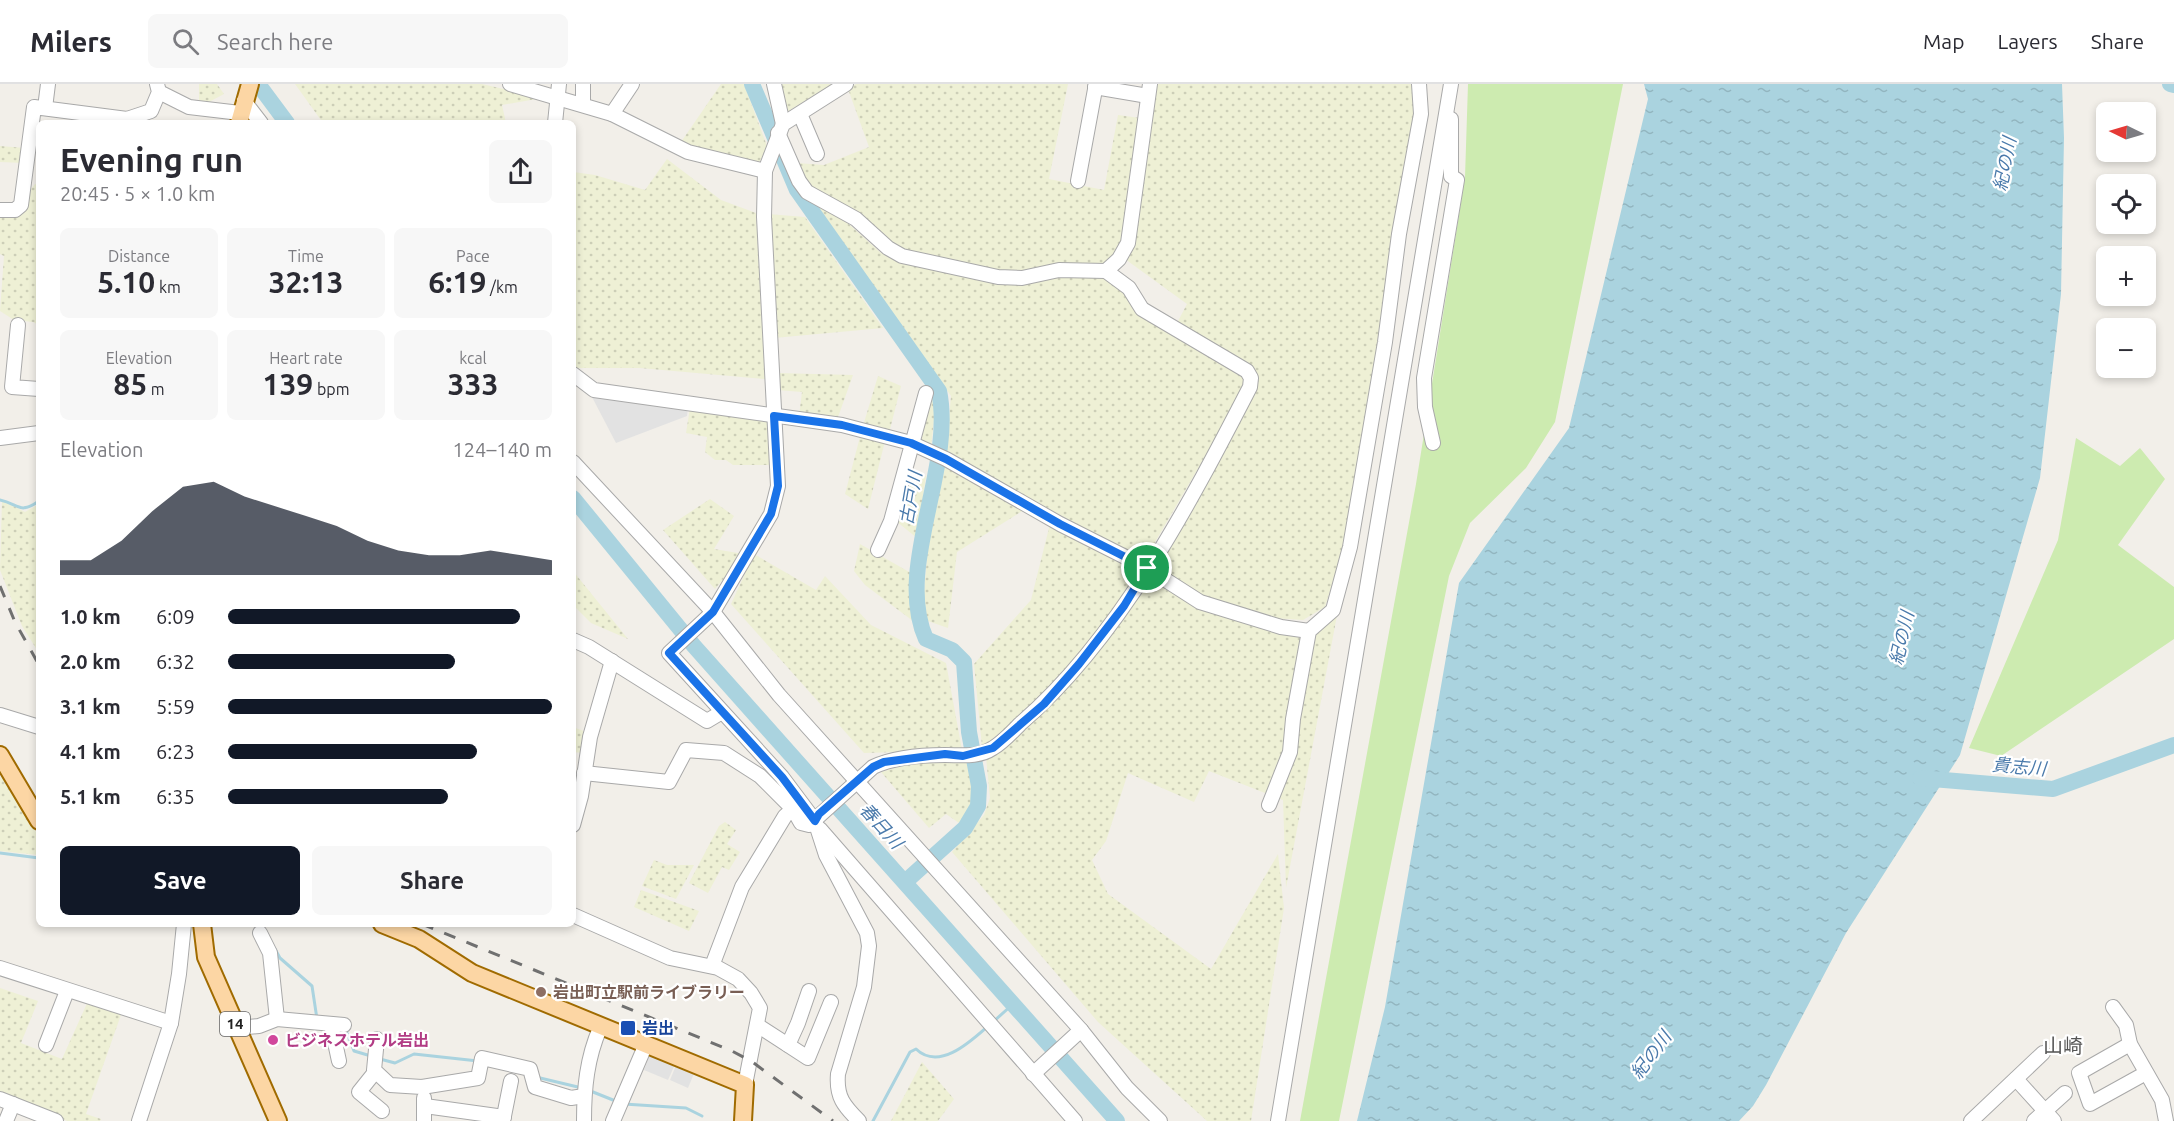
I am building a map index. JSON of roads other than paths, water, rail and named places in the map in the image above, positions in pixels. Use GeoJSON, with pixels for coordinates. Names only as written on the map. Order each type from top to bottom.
{"type":"FeatureCollection","features":[{"type":"Feature","properties":{"kind":"main road"},"geometry":{"type":"LineString","coordinates":[[0,755],[36,816]]}},
{"type":"Feature","properties":{"kind":"main road","name":"14"},"geometry":{"type":"LineString","coordinates":[[202,927],[206,957],[278,1121]]}},
{"type":"Feature","properties":{"kind":"main road"},"geometry":{"type":"LineString","coordinates":[[389,927],[419,939],[472,973],[600,1028],[646,1044],[745,1085],[743,1121]]}},
{"type":"Feature","properties":{"kind":"street"},"geometry":{"type":"LineString","coordinates":[[45,108],[48,84]]}},
{"type":"Feature","properties":{"kind":"street"},"geometry":{"type":"LineString","coordinates":[[510,84],[559,91],[583,104],[612,114],[688,152],[765,171]]}},
{"type":"Feature","properties":{"kind":"street"},"geometry":{"type":"LineString","coordinates":[[583,84],[583,104]]}},
{"type":"Feature","properties":{"kind":"street"},"geometry":{"type":"LineString","coordinates":[[612,114],[631,84]]}},
{"type":"Feature","properties":{"kind":"street"},"geometry":{"type":"LineString","coordinates":[[584,773],[669,782],[686,750],[724,753],[770,783],[793,809],[801,823],[809,825],[818,821],[873,767],[884,762],[945,754],[963,756],[993,748],[1044,704],[1079,664],[1124,606],[1222,442],[1250,387],[1251,378],[1247,371],[1142,309],[1130,288],[1106,271],[1059,270],[1022,278],[1006,277],[902,256],[855,219],[807,192],[799,181],[781,128],[774,84]]}},
{"type":"Feature","properties":{"kind":"street"},"geometry":{"type":"LineString","coordinates":[[846,84],[781,128],[765,171],[764,217],[778,486],[771,514],[709,616],[669,653],[782,777],[1032,1074],[1075,1121]]}},
{"type":"Feature","properties":{"kind":"street"},"geometry":{"type":"LineString","coordinates":[[1269,805],[1290,752],[1293,719],[1309,631],[1333,610],[1350,547],[1386,342],[1398,234],[1421,114],[1419,84]]}},
{"type":"Feature","properties":{"kind":"street"},"geometry":{"type":"LineString","coordinates":[[1078,181],[1095,85],[1149,90],[1128,243],[1106,271]]}},
{"type":"Feature","properties":{"kind":"street"},"geometry":{"type":"LineString","coordinates":[[1433,443],[1425,407],[1424,378],[1457,180],[1451,176],[1450,87]]}},
{"type":"Feature","properties":{"kind":"street"},"geometry":{"type":"LineString","coordinates":[[1278,1121],[1450,87]]}},
{"type":"Feature","properties":{"kind":"street"},"geometry":{"type":"LineString","coordinates":[[0,210],[15,210],[21,205],[32,179],[34,106],[84,116],[142,119],[151,111],[158,88],[189,107],[244,104],[258,120]]}},
{"type":"Feature","properties":{"kind":"street"},"geometry":{"type":"LineString","coordinates":[[555,120],[559,91]]}},
{"type":"Feature","properties":{"kind":"street"},"geometry":{"type":"LineString","coordinates":[[800,114],[816,154]]}},
{"type":"Feature","properties":{"kind":"street"},"geometry":{"type":"LineString","coordinates":[[18,325],[12,387],[36,388]]}},
{"type":"Feature","properties":{"kind":"street"},"geometry":{"type":"LineString","coordinates":[[576,376],[594,390],[842,425],[911,443],[946,459],[1060,524],[1147,568],[1200,602],[1281,627],[1309,631]]}},
{"type":"Feature","properties":{"kind":"street"},"geometry":{"type":"LineString","coordinates":[[878,550],[891,521],[926,393]]}},
{"type":"Feature","properties":{"kind":"street"},"geometry":{"type":"LineString","coordinates":[[0,438],[36,433]]}},
{"type":"Feature","properties":{"kind":"street"},"geometry":{"type":"LineString","coordinates":[[576,465],[779,695],[854,784],[1081,1030],[1127,1088],[1160,1121]]}},
{"type":"Feature","properties":{"kind":"street"},"geometry":{"type":"LineString","coordinates":[[576,642],[707,721],[722,712]]}},
{"type":"Feature","properties":{"kind":"street"},"geometry":{"type":"LineString","coordinates":[[577,795],[584,773],[579,756],[612,662]]}},
{"type":"Feature","properties":{"kind":"street"},"geometry":{"type":"LineString","coordinates":[[0,715],[36,726]]}},
{"type":"Feature","properties":{"kind":"street"},"geometry":{"type":"LineString","coordinates":[[712,966],[742,887],[785,816],[793,809]]}},
{"type":"Feature","properties":{"kind":"street"},"geometry":{"type":"LineString","coordinates":[[818,821],[826,855],[867,933],[869,946],[864,987],[838,1074],[837,1089],[839,1098],[859,1121]]}},
{"type":"Feature","properties":{"kind":"street"},"geometry":{"type":"LineString","coordinates":[[576,916],[670,958],[712,966],[738,979],[755,998],[760,1008],[745,1085]]}},
{"type":"Feature","properties":{"kind":"street"},"geometry":{"type":"LineString","coordinates":[[139,1121],[171,1023],[184,927]]}},
{"type":"Feature","properties":{"kind":"street"},"geometry":{"type":"LineString","coordinates":[[260,933],[270,953],[277,1019]]}},
{"type":"Feature","properties":{"kind":"street"},"geometry":{"type":"LineString","coordinates":[[0,968],[171,1023]]}},
{"type":"Feature","properties":{"kind":"street"},"geometry":{"type":"LineString","coordinates":[[46,1045],[67,991]]}},
{"type":"Feature","properties":{"kind":"street"},"geometry":{"type":"LineString","coordinates":[[788,1045],[808,991]]}},
{"type":"Feature","properties":{"kind":"street"},"geometry":{"type":"LineString","coordinates":[[757,1025],[808,1058],[831,1002]]}},
{"type":"Feature","properties":{"kind":"street"},"geometry":{"type":"LineString","coordinates":[[2113,1007],[2126,1025],[2130,1044],[2162,1100],[2166,1121]]}},
{"type":"Feature","properties":{"kind":"street"},"geometry":{"type":"LineString","coordinates":[[237,1028],[259,1026],[277,1019],[338,1024],[339,1061]]}},
{"type":"Feature","properties":{"kind":"street"},"geometry":{"type":"LineString","coordinates":[[584,1121],[584,1096],[590,1052],[600,1028]]}},
{"type":"Feature","properties":{"kind":"street"},"geometry":{"type":"LineString","coordinates":[[1032,1074],[1081,1030]]}},
{"type":"Feature","properties":{"kind":"street"},"geometry":{"type":"LineString","coordinates":[[377,1040],[375,1072],[359,1092],[382,1112]]}},
{"type":"Feature","properties":{"kind":"street"},"geometry":{"type":"LineString","coordinates":[[613,1121],[646,1044]]}},
{"type":"Feature","properties":{"kind":"street"},"geometry":{"type":"LineString","coordinates":[[2130,1044],[2079,1073],[2090,1104],[2146,1073]]}},
{"type":"Feature","properties":{"kind":"street"},"geometry":{"type":"LineString","coordinates":[[1979,1118],[2043,1053]]}},
{"type":"Feature","properties":{"kind":"street"},"geometry":{"type":"LineString","coordinates":[[375,1072],[390,1085],[422,1087],[478,1078],[482,1058],[530,1069],[535,1087],[571,1098],[584,1096]]}},
{"type":"Feature","properties":{"kind":"street"},"geometry":{"type":"LineString","coordinates":[[2016,1079],[2049,1116]]}},
{"type":"Feature","properties":{"kind":"street"},"geometry":{"type":"LineString","coordinates":[[422,1087],[425,1113],[503,1119],[511,1081]]}},
{"type":"Feature","properties":{"kind":"street"},"geometry":{"type":"LineString","coordinates":[[2034,1121],[2049,1116],[2065,1094]]}},
{"type":"Feature","properties":{"kind":"street"},"geometry":{"type":"LineString","coordinates":[[6,1121],[6,1102],[56,1121]]}},
{"type":"Feature","properties":{"kind":"water","name":"紀の川"},"geometry":{"type":"Polygon","coordinates":[[[1644,84],[2062,84],[2064,138],[2061,294],[2040,478],[1960,755],[1846,933],[1766,1085],[1753,1106],[1739,1121],[1357,1121],[1385,1007],[1459,583],[1569,428],[1648,99],[1644,84]]]}},
{"type":"Feature","properties":{"kind":"waterway","name":"春日川"},"geometry":{"type":"LineString","coordinates":[[258,84],[285,120]]}},
{"type":"Feature","properties":{"kind":"waterway","name":"古戸川"},"geometry":{"type":"LineString","coordinates":[[752,84],[797,190],[939,391],[942,421],[939,452],[920,550],[917,581],[918,611],[926,639],[952,650],[964,662],[969,732],[979,786],[978,806],[965,828],[905,882]]}},
{"type":"Feature","properties":{"kind":"waterway"},"geometry":{"type":"LineString","coordinates":[[2170,84],[2174,85]]}},
{"type":"Feature","properties":{"kind":"waterway"},"geometry":{"type":"LineString","coordinates":[[0,500],[23,508],[36,503]]}},
{"type":"Feature","properties":{"kind":"waterway","name":"春日川"},"geometry":{"type":"LineString","coordinates":[[576,502],[694,646],[1117,1121]]}},
{"type":"Feature","properties":{"kind":"waterway","name":"貴志川"},"geometry":{"type":"LineString","coordinates":[[1920,778],[2053,789],[2174,745]]}},
{"type":"Feature","properties":{"kind":"waterway"},"geometry":{"type":"LineString","coordinates":[[0,853],[36,858]]}},
{"type":"Feature","properties":{"kind":"waterway"},"geometry":{"type":"LineString","coordinates":[[275,949],[280,958],[312,986],[317,1019]]}},
{"type":"Feature","properties":{"kind":"waterway"},"geometry":{"type":"LineString","coordinates":[[993,1022],[1013,1004]]}},
{"type":"Feature","properties":{"kind":"waterway"},"geometry":{"type":"LineString","coordinates":[[873,1121],[910,1052],[916,1049],[925,1055],[944,1056],[963,1046],[988,1026]]}},
{"type":"Feature","properties":{"kind":"waterway"},"geometry":{"type":"LineString","coordinates":[[336,1031],[347,1033],[354,1051],[371,1056]]}},
{"type":"Feature","properties":{"kind":"waterway"},"geometry":{"type":"LineString","coordinates":[[380,1059],[395,1063],[414,1054],[478,1061]]}},
{"type":"Feature","properties":{"kind":"waterway"},"geometry":{"type":"LineString","coordinates":[[536,1077],[582,1088]]}},
{"type":"Feature","properties":{"kind":"waterway"},"geometry":{"type":"LineString","coordinates":[[588,1090],[618,1102]]}},
{"type":"Feature","properties":{"kind":"waterway"},"geometry":{"type":"LineString","coordinates":[[624,1104],[686,1108],[702,1116]]}},
{"type":"Feature","properties":{"kind":"railway"},"geometry":{"type":"LineString","coordinates":[[0,586],[15,622],[36,660]]}},
{"type":"Feature","properties":{"kind":"railway"},"geometry":{"type":"LineString","coordinates":[[429,927],[732,1051],[751,1061],[833,1121]]}},
{"type":"Feature","properties":{"kind":"place","name":"岩出町立駅前ライブラリー"},"geometry":{"type":"Point","coordinates":[541,992]}},
{"type":"Feature","properties":{"kind":"place","name":"岩出"},"geometry":{"type":"Point","coordinates":[628,1028]}},
{"type":"Feature","properties":{"kind":"place","name":"ビジネスホテル岩出"},"geometry":{"type":"Point","coordinates":[273,1040]}},
{"type":"Feature","properties":{"kind":"district","name":"山崎"},"geometry":{"type":"Point","coordinates":[2063,1046]}}]}
